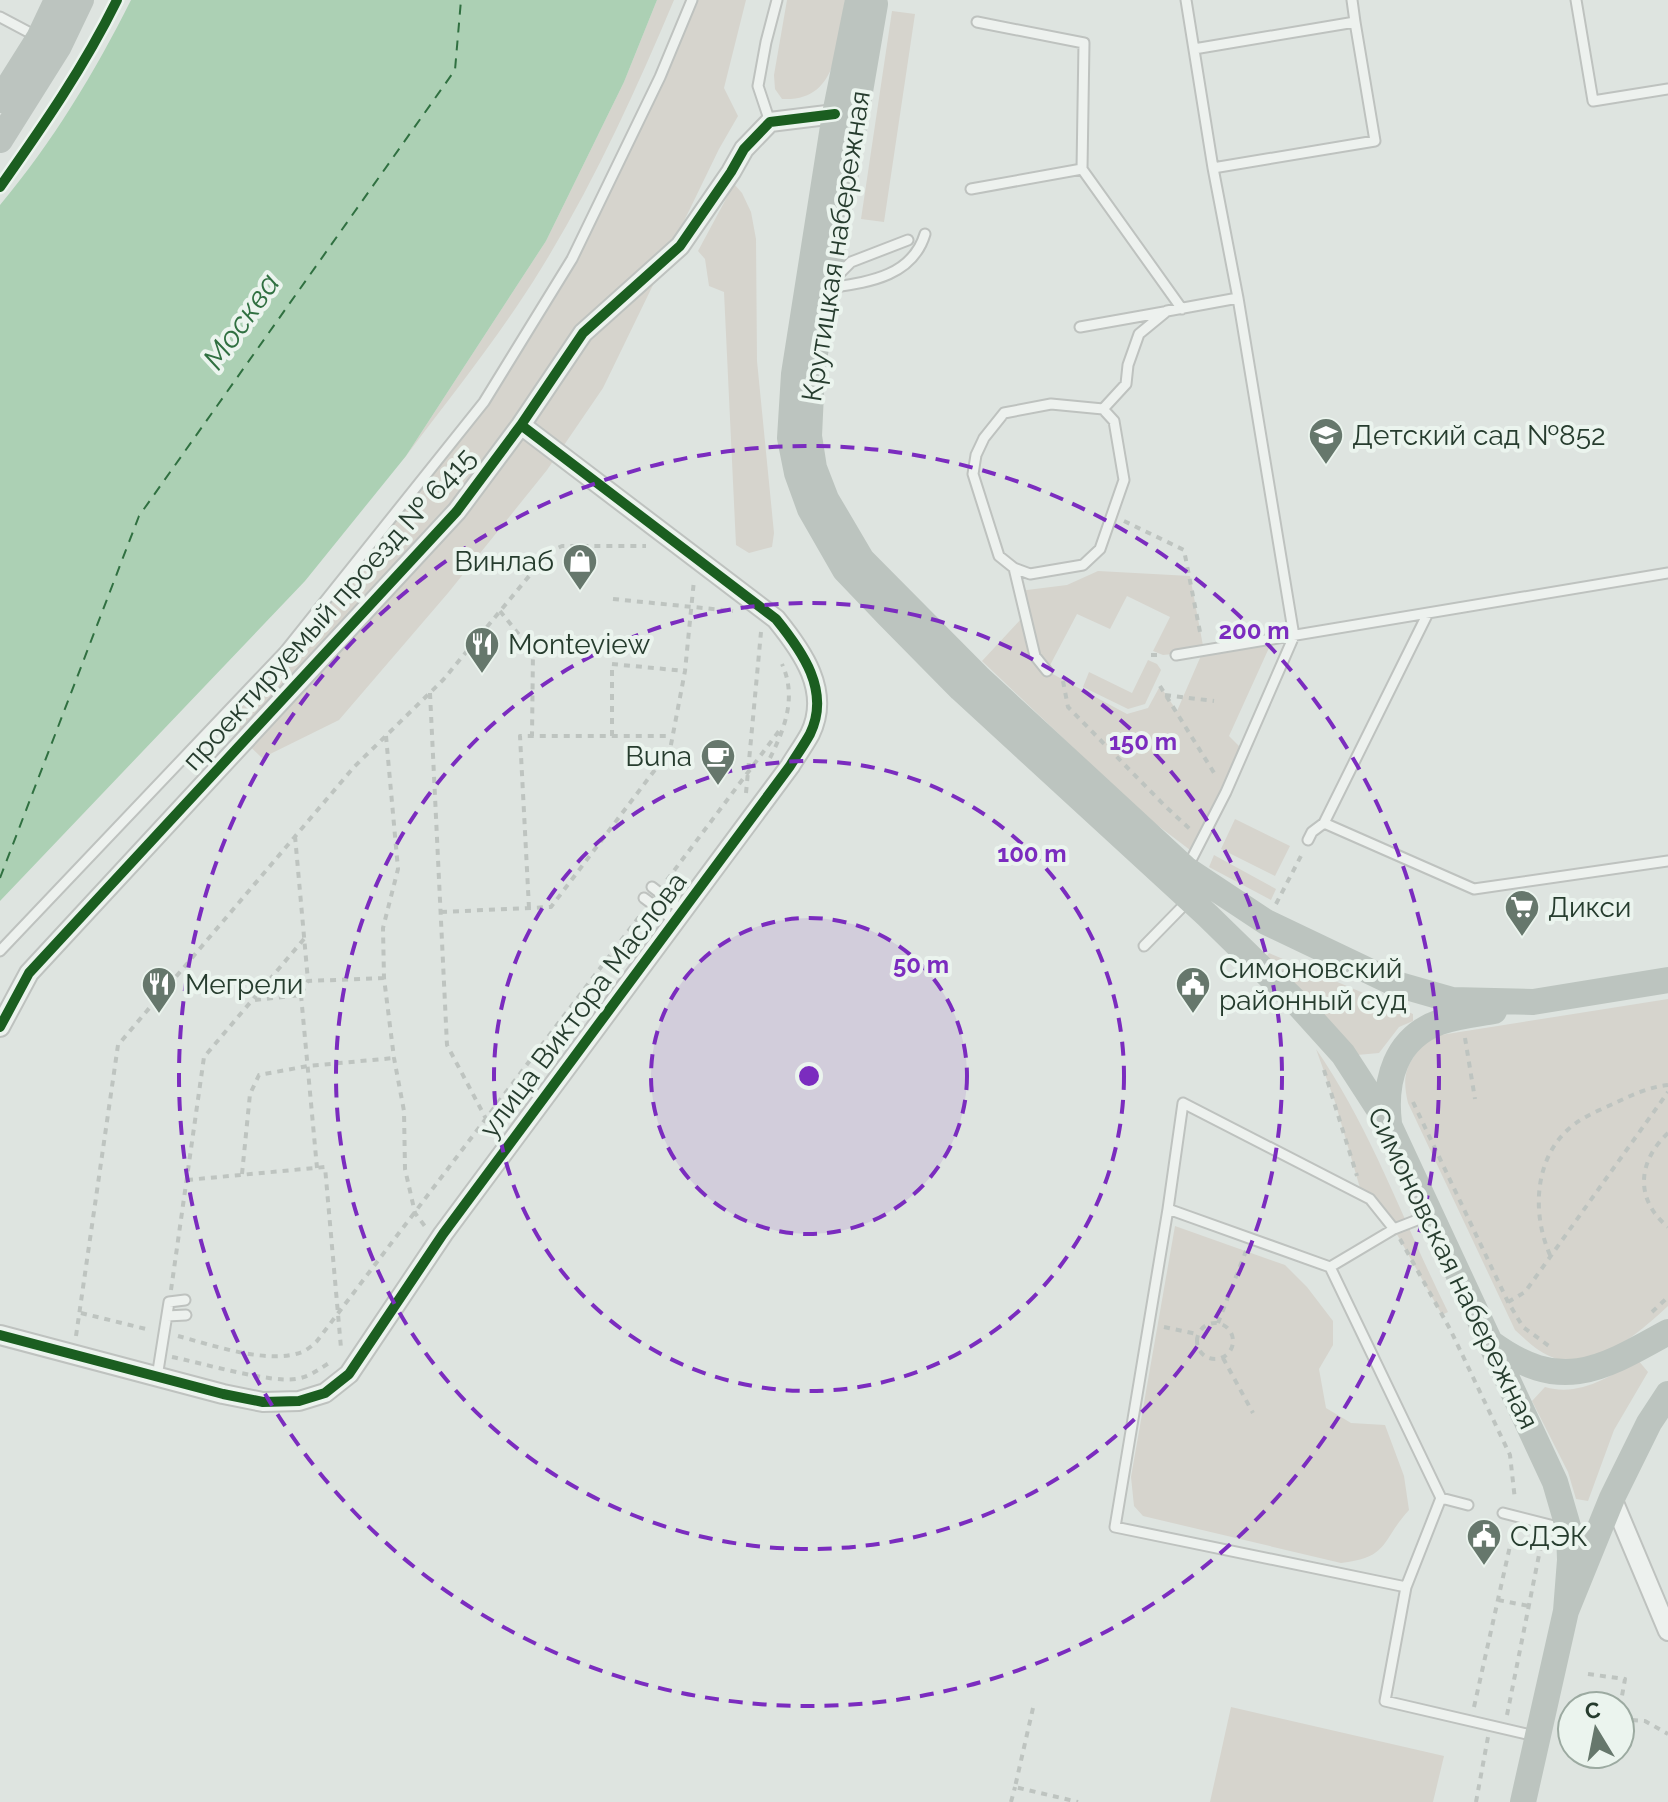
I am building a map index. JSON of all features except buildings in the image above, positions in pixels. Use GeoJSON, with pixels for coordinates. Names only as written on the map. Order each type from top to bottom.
{"type":"FeatureCollection","features":[{"type":"Feature","properties":{"kind":"main road"},"geometry":{"type":"LineString","coordinates":[[0,140],[49,42],[57,0]]}},
{"type":"Feature","properties":{"kind":"main road"},"geometry":{"type":"LineString","coordinates":[[0,100],[81,0]]}},
{"type":"Feature","properties":{"kind":"main road","name":"Крутицкая набережная"},"geometry":{"type":"LineString","coordinates":[[858,0],[844,116],[794,374],[790,438],[797,473],[810,509],[845,570],[961,689],[1183,885],[1271,914],[1367,971],[1423,993],[1452,1000],[1533,1002]]}},
{"type":"Feature","properties":{"kind":"main road","name":"Крутицкая набережная"},"geometry":{"type":"LineString","coordinates":[[876,0],[844,116],[836,287],[812,371],[809,436],[814,468],[826,499],[862,560],[1183,885]]}},
{"type":"Feature","properties":{"kind":"main road","name":"Симоновская набережная"},"geometry":{"type":"LineString","coordinates":[[1183,885],[1331,1039],[1389,1125],[1555,1482],[1557,1527],[1570,1560],[1566,1611]]}},
{"type":"Feature","properties":{"kind":"main road"},"geometry":{"type":"LineString","coordinates":[[1389,1125],[1386,1100],[1388,1078],[1397,1057],[1415,1035],[1439,1022],[1533,1002],[1668,980]]}},
{"type":"Feature","properties":{"kind":"main road"},"geometry":{"type":"LineString","coordinates":[[1491,1343],[1513,1359],[1538,1370],[1565,1374],[1616,1362],[1659,1323]]}},
{"type":"Feature","properties":{"kind":"main road"},"geometry":{"type":"LineString","coordinates":[[1523,1802],[1566,1611],[1612,1498],[1649,1423],[1668,1394]]}},
{"type":"Feature","properties":{"kind":"street"},"geometry":{"type":"LineString","coordinates":[[770,122],[844,116]]}},
{"type":"Feature","properties":{"kind":"street","name":"проектируемый проезд № 6415"},"geometry":{"type":"LineString","coordinates":[[0,1027],[29,973],[457,511],[521,425],[583,333],[680,246],[744,149],[770,122]]}},
{"type":"Feature","properties":{"kind":"street","name":"улица Виктора Маслова"},"geometry":{"type":"LineString","coordinates":[[0,1335],[263,1402],[299,1401],[325,1393],[349,1374],[428,1238],[504,1152],[790,766],[811,732],[818,704],[813,677],[801,650],[776,619],[521,425]]}},
{"type":"Feature","properties":{"kind":"street"},"geometry":{"type":"LineString","coordinates":[[1612,1498],[1668,1631]]}},
{"type":"Feature","properties":{"kind":"lane"},"geometry":{"type":"LineString","coordinates":[[0,951],[285,651],[484,402],[572,259],[660,77],[692,0]]}},
{"type":"Feature","properties":{"kind":"lane"},"geometry":{"type":"LineString","coordinates":[[770,122],[758,86],[777,0]]}},
{"type":"Feature","properties":{"kind":"lane"},"geometry":{"type":"LineString","coordinates":[[1144,946],[1183,885],[1294,636],[1186,0]]}},
{"type":"Feature","properties":{"kind":"lane"},"geometry":{"type":"LineString","coordinates":[[1213,168],[1375,141],[1352,0]]}},
{"type":"Feature","properties":{"kind":"lane"},"geometry":{"type":"LineString","coordinates":[[1576,0],[1593,101],[1668,89]]}},
{"type":"Feature","properties":{"kind":"lane"},"geometry":{"type":"LineString","coordinates":[[4,6],[0,18],[49,42]]}},
{"type":"Feature","properties":{"kind":"lane"},"geometry":{"type":"LineString","coordinates":[[977,22],[1084,43],[1082,169],[1182,309]]}},
{"type":"Feature","properties":{"kind":"lane"},"geometry":{"type":"LineString","coordinates":[[1194,49],[1355,22]]}},
{"type":"Feature","properties":{"kind":"lane"},"geometry":{"type":"LineString","coordinates":[[971,189],[1082,169]]}},
{"type":"Feature","properties":{"kind":"lane"},"geometry":{"type":"LineString","coordinates":[[836,287],[879,278],[898,270],[911,261],[921,248],[925,234]]}},
{"type":"Feature","properties":{"kind":"lane"},"geometry":{"type":"LineString","coordinates":[[836,287],[851,262],[908,240]]}},
{"type":"Feature","properties":{"kind":"lane"},"geometry":{"type":"LineString","coordinates":[[1080,327],[1238,298]]}},
{"type":"Feature","properties":{"kind":"lane"},"geometry":{"type":"LineString","coordinates":[[1103,409],[1126,384],[1128,365],[1139,334],[1167,311]]}},
{"type":"Feature","properties":{"kind":"lane"},"geometry":{"type":"LineString","coordinates":[[1051,404],[1103,409],[1114,421],[1124,480],[1100,549],[1083,565],[1030,574],[1014,568],[999,556],[973,474],[976,455],[984,438],[1004,413],[1051,404]]}},
{"type":"Feature","properties":{"kind":"lane"},"geometry":{"type":"LineString","coordinates":[[1014,568],[1035,656],[1047,671]]}},
{"type":"Feature","properties":{"kind":"lane"},"geometry":{"type":"LineString","coordinates":[[1176,655],[1668,573]]}},
{"type":"Feature","properties":{"kind":"lane"},"geometry":{"type":"LineString","coordinates":[[1308,840],[1312,832],[1324,823],[1428,613]]}},
{"type":"Feature","properties":{"kind":"lane"},"geometry":{"type":"LineString","coordinates":[[1324,823],[1474,889],[1668,861]]}},
{"type":"Feature","properties":{"kind":"lane"},"geometry":{"type":"LineString","coordinates":[[655,890],[679,916]]}},
{"type":"Feature","properties":{"kind":"lane"},"geometry":{"type":"LineString","coordinates":[[647,900],[679,916]]}},
{"type":"Feature","properties":{"kind":"lane"},"geometry":{"type":"LineString","coordinates":[[1394,1229],[1370,1199],[1183,1103],[1115,1527],[1406,1587]]}},
{"type":"Feature","properties":{"kind":"lane"},"geometry":{"type":"LineString","coordinates":[[1168,1209],[1330,1267],[1441,1498],[1406,1587],[1385,1701],[1538,1737]]}},
{"type":"Feature","properties":{"kind":"lane"},"geometry":{"type":"LineString","coordinates":[[1330,1267],[1394,1229],[1430,1215]]}},
{"type":"Feature","properties":{"kind":"lane"},"geometry":{"type":"LineString","coordinates":[[157,1377],[169,1302],[185,1300]]}},
{"type":"Feature","properties":{"kind":"lane"},"geometry":{"type":"LineString","coordinates":[[167,1316],[186,1315]]}},
{"type":"Feature","properties":{"kind":"lane"},"geometry":{"type":"LineString","coordinates":[[1441,1498],[1468,1505]]}},
{"type":"Feature","properties":{"kind":"lane"},"geometry":{"type":"LineString","coordinates":[[1503,1513],[1557,1527]]}},
{"type":"Feature","properties":{"kind":"path"},"geometry":{"type":"LineString","coordinates":[[1112,515],[1184,550],[1204,651]]}},
{"type":"Feature","properties":{"kind":"path"},"geometry":{"type":"LineString","coordinates":[[73,1353],[118,1045],[354,767],[443,680],[549,552],[562,546],[680,546]]}},
{"type":"Feature","properties":{"kind":"path"},"geometry":{"type":"LineString","coordinates":[[441,912],[551,907],[670,750],[685,671],[694,578],[705,586]]}},
{"type":"Feature","properties":{"kind":"path"},"geometry":{"type":"LineString","coordinates":[[613,599],[739,611],[728,603]]}},
{"type":"Feature","properties":{"kind":"path"},"geometry":{"type":"LineString","coordinates":[[500,611],[533,652],[532,736]]}},
{"type":"Feature","properties":{"kind":"path"},"geometry":{"type":"LineString","coordinates":[[753,622],[770,643]]}},
{"type":"Feature","properties":{"kind":"path"},"geometry":{"type":"LineString","coordinates":[[752,789],[745,801],[761,632]]}},
{"type":"Feature","properties":{"kind":"path"},"geometry":{"type":"LineString","coordinates":[[765,766],[786,722],[790,688],[777,655]]}},
{"type":"Feature","properties":{"kind":"path"},"geometry":{"type":"LineString","coordinates":[[612,736],[612,664],[685,671]]}},
{"type":"Feature","properties":{"kind":"path"},"geometry":{"type":"LineString","coordinates":[[1063,681],[1068,707],[1166,807],[1202,839]]}},
{"type":"Feature","properties":{"kind":"path"},"geometry":{"type":"LineString","coordinates":[[1160,686],[1226,792]]}},
{"type":"Feature","properties":{"kind":"path"},"geometry":{"type":"LineString","coordinates":[[430,692],[447,1045],[504,1152]]}},
{"type":"Feature","properties":{"kind":"path"},"geometry":{"type":"LineString","coordinates":[[1165,695],[1214,701]]}},
{"type":"Feature","properties":{"kind":"path"},"geometry":{"type":"LineString","coordinates":[[655,890],[786,722]]}},
{"type":"Feature","properties":{"kind":"path"},"geometry":{"type":"LineString","coordinates":[[386,736],[398,869],[383,928],[384,978],[404,1111],[405,1169],[415,1213],[428,1238]]}},
{"type":"Feature","properties":{"kind":"path"},"geometry":{"type":"LineString","coordinates":[[529,908],[520,736],[671,736]]}},
{"type":"Feature","properties":{"kind":"path"},"geometry":{"type":"LineString","coordinates":[[295,836],[308,981],[301,995],[317,1168]]}},
{"type":"Feature","properties":{"kind":"path"},"geometry":{"type":"LineString","coordinates":[[1271,914],[1303,851]]}},
{"type":"Feature","properties":{"kind":"path"},"geometry":{"type":"LineString","coordinates":[[80,1313],[252,1354],[280,1356],[302,1352],[317,1341],[339,1314],[647,900]]}},
{"type":"Feature","properties":{"kind":"path"},"geometry":{"type":"LineString","coordinates":[[169,1302],[204,1057],[304,939]]}},
{"type":"Feature","properties":{"kind":"path"},"geometry":{"type":"LineString","coordinates":[[308,981],[384,978]]}},
{"type":"Feature","properties":{"kind":"path"},"geometry":{"type":"LineString","coordinates":[[253,1000],[301,995]]}},
{"type":"Feature","properties":{"kind":"path"},"geometry":{"type":"LineString","coordinates":[[1453,1038],[1465,1036],[1475,1099]]}},
{"type":"Feature","properties":{"kind":"path"},"geometry":{"type":"LineString","coordinates":[[242,1174],[250,1094],[259,1075],[308,1066],[394,1058]]}},
{"type":"Feature","properties":{"kind":"path"},"geometry":{"type":"LineString","coordinates":[[1321,1062],[1362,1195]]}},
{"type":"Feature","properties":{"kind":"path"},"geometry":{"type":"LineString","coordinates":[[1551,1256],[1541,1228],[1538,1205],[1540,1177],[1550,1152],[1574,1125],[1643,1091],[1668,1085]]}},
{"type":"Feature","properties":{"kind":"path"},"geometry":{"type":"LineString","coordinates":[[1508,1302],[1525,1292],[1668,1092]]}},
{"type":"Feature","properties":{"kind":"path"},"geometry":{"type":"LineString","coordinates":[[1412,1099],[1508,1302],[1523,1327],[1560,1353]]}},
{"type":"Feature","properties":{"kind":"path"},"geometry":{"type":"LineString","coordinates":[[1668,1133],[1655,1146],[1643,1179],[1653,1212],[1668,1227]]}},
{"type":"Feature","properties":{"kind":"path"},"geometry":{"type":"LineString","coordinates":[[187,1180],[325,1167],[341,1348],[350,1338]]}},
{"type":"Feature","properties":{"kind":"path"},"geometry":{"type":"LineString","coordinates":[[428,1238],[436,1218]]}},
{"type":"Feature","properties":{"kind":"path"},"geometry":{"type":"LineString","coordinates":[[1394,1229],[1450,1329]]}},
{"type":"Feature","properties":{"kind":"path"},"geometry":{"type":"LineString","coordinates":[[1218,1323],[1251,1239]]}},
{"type":"Feature","properties":{"kind":"path"},"geometry":{"type":"LineString","coordinates":[[1659,1323],[1668,1297]]}},
{"type":"Feature","properties":{"kind":"path"},"geometry":{"type":"LineString","coordinates":[[1218,1323],[1228,1328],[1233,1339],[1232,1351],[1223,1358],[1209,1359],[1200,1354],[1197,1334],[1205,1325],[1218,1323]]}},
{"type":"Feature","properties":{"kind":"path"},"geometry":{"type":"LineString","coordinates":[[1149,1325],[1197,1334]]}},
{"type":"Feature","properties":{"kind":"path"},"geometry":{"type":"LineString","coordinates":[[162,1355],[274,1378],[294,1379],[313,1374],[332,1360]]}},
{"type":"Feature","properties":{"kind":"path"},"geometry":{"type":"LineString","coordinates":[[1223,1358],[1253,1413]]}},
{"type":"Feature","properties":{"kind":"path"},"geometry":{"type":"LineString","coordinates":[[1504,1729],[1529,1606],[1557,1527]]}},
{"type":"Feature","properties":{"kind":"path"},"geometry":{"type":"LineString","coordinates":[[1498,1600],[1529,1606]]}},
{"type":"Feature","properties":{"kind":"path"},"geometry":{"type":"LineString","coordinates":[[1588,1674],[1625,1679],[1623,1690]]}},
{"type":"Feature","properties":{"kind":"path"},"geometry":{"type":"LineString","coordinates":[[1011,1802],[1033,1708]]}},
{"type":"Feature","properties":{"kind":"path"},"geometry":{"type":"LineString","coordinates":[[1636,1720],[1645,1721],[1668,1734]]}},
{"type":"Feature","properties":{"kind":"path"},"geometry":{"type":"LineString","coordinates":[[1476,1802],[1490,1726]]}},
{"type":"Feature","properties":{"kind":"path"},"geometry":{"type":"LineString","coordinates":[[1015,1787],[1078,1802]]}},
{"type":"Feature","properties":{"kind":"shaded area"},"geometry":{"type":"Polygon","coordinates":[[[657,0],[674,0],[640,79],[582,198],[515,309],[406,456],[546,241],[624,82],[657,0]]]}},
{"type":"Feature","properties":{"kind":"shaded area"},"geometry":{"type":"Polygon","coordinates":[[[692,0],[746,0],[724,88],[738,116],[603,388],[547,470],[448,593],[339,720],[262,758],[221,718],[285,651],[484,402],[572,259],[692,0]]]}},
{"type":"Feature","properties":{"kind":"shaded area"},"geometry":{"type":"Polygon","coordinates":[[[787,0],[845,0],[837,51],[825,80],[815,91],[801,97],[782,99],[775,89],[774,75],[787,0]]]}},
{"type":"Feature","properties":{"kind":"shaded area"},"geometry":{"type":"Polygon","coordinates":[[[892,11],[915,14],[884,222],[861,219],[892,11]]]}},
{"type":"Feature","properties":{"kind":"shaded area"},"geometry":{"type":"Polygon","coordinates":[[[734,184],[751,212],[756,239],[757,361],[774,533],[772,547],[749,553],[736,545],[724,292],[709,286],[705,259],[698,251],[734,184]]]}},
{"type":"Feature","properties":{"kind":"shaded area"},"geometry":{"type":"Polygon","coordinates":[[[1098,571],[1190,576],[1204,651],[1273,639],[1229,736],[1244,751],[1194,853],[1144,815],[982,661],[1021,619],[1026,619],[1019,591],[1067,585],[1098,571]],[[1127,596],[1110,629],[1077,614],[1047,671],[1127,714],[1148,708],[1160,686],[1177,711],[1203,651],[1163,655],[1153,651],[1170,617],[1127,596]]]}},
{"type":"Feature","properties":{"kind":"shaded area"},"geometry":{"type":"Polygon","coordinates":[[[1148,660],[1161,670],[1145,704],[1128,709],[1083,687],[1089,672],[1132,693],[1148,660]]]}},
{"type":"Feature","properties":{"kind":"shaded area"},"geometry":{"type":"Polygon","coordinates":[[[1235,819],[1290,846],[1275,876],[1221,849],[1235,819]]]}},
{"type":"Feature","properties":{"kind":"shaded area"},"geometry":{"type":"Polygon","coordinates":[[[1214,855],[1276,889],[1271,900],[1209,867],[1214,855]]]}},
{"type":"Feature","properties":{"kind":"shaded area"},"geometry":{"type":"Polygon","coordinates":[[[1269,953],[1413,1014],[1413,1021],[1399,1027],[1379,1053],[1357,1055],[1263,961],[1269,953]]]}},
{"type":"Feature","properties":{"kind":"shaded area"},"geometry":{"type":"Polygon","coordinates":[[[1668,999],[1668,1306],[1632,1337],[1603,1354],[1572,1361],[1557,1359],[1540,1351],[1515,1330],[1408,1103],[1405,1082],[1408,1067],[1428,1037],[1668,999]]]}},
{"type":"Feature","properties":{"kind":"shaded area"},"geometry":{"type":"Polygon","coordinates":[[[1316,1049],[1371,1145],[1448,1312],[1442,1315],[1394,1229],[1362,1195],[1316,1049]]]}},
{"type":"Feature","properties":{"kind":"shaded area"},"geometry":{"type":"Polygon","coordinates":[[[1175,1226],[1285,1265],[1333,1321],[1333,1345],[1319,1369],[1326,1408],[1351,1423],[1385,1425],[1404,1476],[1409,1510],[1382,1546],[1368,1557],[1341,1563],[1143,1516],[1134,1506],[1131,1477],[1175,1226]]]}},
{"type":"Feature","properties":{"kind":"shaded area"},"geometry":{"type":"Polygon","coordinates":[[[1638,1360],[1648,1372],[1614,1430],[1588,1501],[1576,1499],[1568,1472],[1532,1401],[1545,1387],[1570,1389],[1593,1384],[1638,1360]]]}},
{"type":"Feature","properties":{"kind":"shaded area"},"geometry":{"type":"Polygon","coordinates":[[[1231,1707],[1444,1756],[1433,1802],[1210,1802],[1231,1707]]]}},
{"type":"Feature","properties":{"kind":"water","name":"Москва"},"geometry":{"type":"Polygon","coordinates":[[[131,0],[657,0],[624,82],[546,241],[406,456],[305,581],[0,901],[0,205],[72,106],[131,0]]]}},
{"type":"Feature","properties":{"kind":"ferry route"},"geometry":{"type":"LineString","coordinates":[[0,878],[139,516],[455,70],[461,0]]}},
{"type":"Feature","properties":{"kind":"cycle path"},"geometry":{"type":"LineString","coordinates":[[0,187],[77,73],[117,0]]}},
{"type":"Feature","properties":{"kind":"cycle path"},"geometry":{"type":"LineString","coordinates":[[0,1027],[29,973],[457,511],[521,425],[583,333],[680,246],[744,149],[770,122],[835,114]]}},
{"type":"Feature","properties":{"kind":"cycle path"},"geometry":{"type":"LineString","coordinates":[[0,1335],[263,1402],[299,1401],[325,1393],[349,1374],[443,1234],[808,738],[816,718],[817,702],[811,672],[776,619],[521,425]]}},
{"type":"Feature","properties":{"kind":"place","name":"Детский сад №852"},"geometry":{"type":"Point","coordinates":[1326,466]}},
{"type":"Feature","properties":{"kind":"place","name":"Винлаб"},"geometry":{"type":"Point","coordinates":[580,592]}},
{"type":"Feature","properties":{"kind":"place","name":"Monteview"},"geometry":{"type":"Point","coordinates":[482,675]}},
{"type":"Feature","properties":{"kind":"place","name":"Buna"},"geometry":{"type":"Point","coordinates":[718,787]}},
{"type":"Feature","properties":{"kind":"place","name":"Дикси"},"geometry":{"type":"Point","coordinates":[1522,938]}},
{"type":"Feature","properties":{"kind":"place","name":"Мегрели"},"geometry":{"type":"Point","coordinates":[159,1015]}},
{"type":"Feature","properties":{"kind":"place","name":"Симоновский районный суд"},"geometry":{"type":"Point","coordinates":[1193,1015]}},
{"type":"Feature","properties":{"kind":"place","name":"СДЭК"},"geometry":{"type":"Point","coordinates":[1484,1567]}}]}
